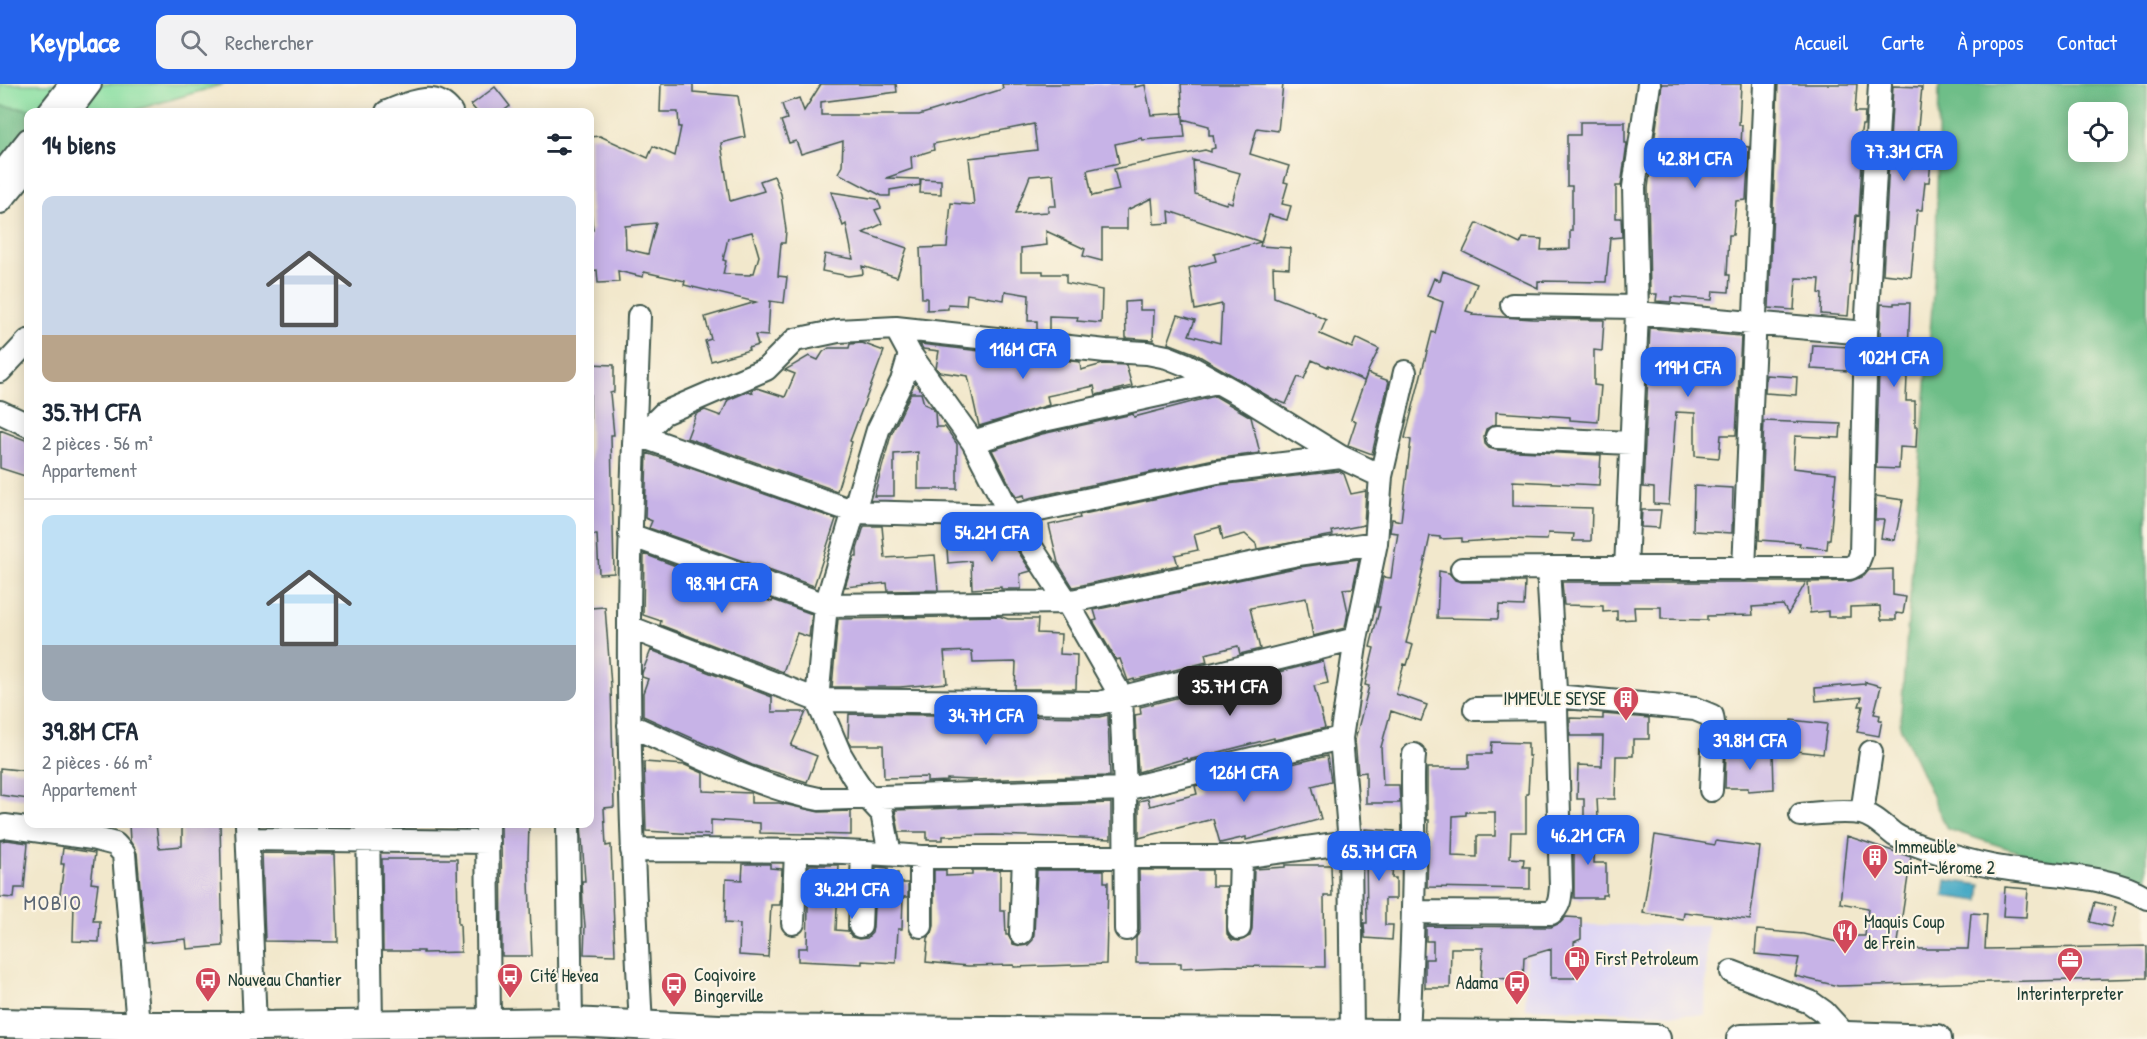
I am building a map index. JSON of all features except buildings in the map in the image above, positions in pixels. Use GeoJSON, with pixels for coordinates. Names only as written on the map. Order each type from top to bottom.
{"type":"FeatureCollection","features":[{"type":"Feature","properties":{"kind":"main road"},"geometry":{"type":"LineString","coordinates":[[0,1023],[51,1031],[205,1032],[255,1026],[571,1022],[720,1034],[1352,1034],[1656,1039]]}},
{"type":"Feature","properties":{"kind":"main road"},"geometry":{"type":"LineString","coordinates":[[1741,1039],[1846,1036],[1937,1039]]}},
{"type":"Feature","properties":{"kind":"street"},"geometry":{"type":"LineString","coordinates":[[52,108],[71,84]]}},
{"type":"Feature","properties":{"kind":"street"},"geometry":{"type":"LineString","coordinates":[[72,108],[90,84]]}},
{"type":"Feature","properties":{"kind":"street"},"geometry":{"type":"LineString","coordinates":[[1626,569],[1637,310],[1634,187],[1649,84]]}},
{"type":"Feature","properties":{"kind":"street"},"geometry":{"type":"LineString","coordinates":[[1744,569],[1765,84]]}},
{"type":"Feature","properties":{"kind":"street"},"geometry":{"type":"LineString","coordinates":[[1462,569],[1850,568],[1857,564],[1861,554],[1866,333],[1880,84]]}},
{"type":"Feature","properties":{"kind":"street"},"geometry":{"type":"LineString","coordinates":[[397,108],[428,98],[446,108]]}},
{"type":"Feature","properties":{"kind":"street"},"geometry":{"type":"LineString","coordinates":[[0,175],[24,145]]}},
{"type":"Feature","properties":{"kind":"street"},"geometry":{"type":"LineString","coordinates":[[0,202],[24,173]]}},
{"type":"Feature","properties":{"kind":"street"},"geometry":{"type":"LineString","coordinates":[[1512,305],[1637,310],[1866,333]]}},
{"type":"Feature","properties":{"kind":"street"},"geometry":{"type":"LineString","coordinates":[[639,316],[638,435],[630,535],[629,725],[632,850],[641,1026]]}},
{"type":"Feature","properties":{"kind":"street"},"geometry":{"type":"LineString","coordinates":[[638,435],[664,413],[766,369],[795,340],[838,331],[896,328],[1106,351],[1147,353],[1167,357],[1187,364],[1341,457],[1381,476]]}},
{"type":"Feature","properties":{"kind":"street"},"geometry":{"type":"LineString","coordinates":[[896,328],[910,354],[973,442],[1011,516],[1067,602],[1121,696],[1125,789],[1126,929]]}},
{"type":"Feature","properties":{"kind":"street"},"geometry":{"type":"LineString","coordinates":[[0,371],[24,345]]}},
{"type":"Feature","properties":{"kind":"street"},"geometry":{"type":"LineString","coordinates":[[890,854],[882,813],[867,797],[840,754],[817,700],[826,605],[878,430],[902,381],[910,354]]}},
{"type":"Feature","properties":{"kind":"street"},"geometry":{"type":"LineString","coordinates":[[1352,1034],[1350,842],[1341,738],[1356,639],[1376,543],[1381,476],[1405,372]]}},
{"type":"Feature","properties":{"kind":"street"},"geometry":{"type":"LineString","coordinates":[[973,442],[1039,421],[1217,382]]}},
{"type":"Feature","properties":{"kind":"street"},"geometry":{"type":"LineString","coordinates":[[0,412],[24,423]]}},
{"type":"Feature","properties":{"kind":"street"},"geometry":{"type":"LineString","coordinates":[[638,435],[855,512],[1011,516],[1217,472],[1341,457]]}},
{"type":"Feature","properties":{"kind":"street"},"geometry":{"type":"LineString","coordinates":[[1497,437],[1631,443]]}},
{"type":"Feature","properties":{"kind":"street"},"geometry":{"type":"LineString","coordinates":[[630,535],[826,605],[1067,602],[1298,554],[1376,543]]}},
{"type":"Feature","properties":{"kind":"street"},"geometry":{"type":"LineString","coordinates":[[1413,912],[1551,913],[1557,909],[1561,887],[1556,702],[1548,567]]}},
{"type":"Feature","properties":{"kind":"street"},"geometry":{"type":"LineString","coordinates":[[629,627],[817,700],[1099,703],[1356,639]]}},
{"type":"Feature","properties":{"kind":"street"},"geometry":{"type":"LineString","coordinates":[[1475,709],[1556,702],[1695,709],[1712,716],[1714,729],[1711,789]]}},
{"type":"Feature","properties":{"kind":"street"},"geometry":{"type":"LineString","coordinates":[[629,725],[768,785],[819,799],[1125,789],[1341,738]]}},
{"type":"Feature","properties":{"kind":"street"},"geometry":{"type":"LineString","coordinates":[[1862,813],[1871,752]]}},
{"type":"Feature","properties":{"kind":"street"},"geometry":{"type":"LineString","coordinates":[[1414,755],[1415,1036]]}},
{"type":"Feature","properties":{"kind":"street"},"geometry":{"type":"LineString","coordinates":[[1801,815],[1862,813],[1881,822],[1896,836],[1930,848],[1991,866],[2119,885],[2147,898]]}},
{"type":"Feature","properties":{"kind":"street"},"geometry":{"type":"LineString","coordinates":[[0,828],[5,826],[92,838],[115,844],[124,854],[127,1030]]}},
{"type":"Feature","properties":{"kind":"street"},"geometry":{"type":"LineString","coordinates":[[568,828],[571,1022]]}},
{"type":"Feature","properties":{"kind":"street"},"geometry":{"type":"LineString","coordinates":[[255,1026],[247,831],[487,833],[489,1023]]}},
{"type":"Feature","properties":{"kind":"street"},"geometry":{"type":"LineString","coordinates":[[368,831],[372,1025]]}},
{"type":"Feature","properties":{"kind":"street"},"geometry":{"type":"LineString","coordinates":[[632,850],[796,851],[921,857],[1241,857],[1350,842]]}},
{"type":"Feature","properties":{"kind":"street"},"geometry":{"type":"LineString","coordinates":[[793,923],[796,851]]}},
{"type":"Feature","properties":{"kind":"street"},"geometry":{"type":"LineString","coordinates":[[860,926],[863,854]]}},
{"type":"Feature","properties":{"kind":"street"},"geometry":{"type":"LineString","coordinates":[[921,857],[921,926]]}},
{"type":"Feature","properties":{"kind":"street"},"geometry":{"type":"LineString","coordinates":[[1021,933],[1024,857]]}},
{"type":"Feature","properties":{"kind":"street"},"geometry":{"type":"LineString","coordinates":[[1239,928],[1241,857]]}},
{"type":"Feature","properties":{"kind":"street"},"geometry":{"type":"LineString","coordinates":[[1732,972],[1810,1002],[1824,1012],[1846,1036]]}},
{"type":"Feature","properties":{"kind":"shaded area"},"geometry":{"type":"Polygon","coordinates":[[[1582,925],[1707,925],[1705,1015],[1525,1008],[1527,957],[1581,940],[1582,925]]]}},
{"type":"Feature","properties":{"kind":"green space"},"geometry":{"type":"Polygon","coordinates":[[[0,84],[224,84],[143,108],[24,108],[0,106],[0,84]]]}},
{"type":"Feature","properties":{"kind":"green space"},"geometry":{"type":"Polygon","coordinates":[[[1939,84],[2147,84],[2147,893],[1947,829],[1900,726],[1936,254],[1939,84]]]}},
{"type":"Feature","properties":{"kind":"green space"},"geometry":{"type":"Polygon","coordinates":[[[0,106],[24,108],[24,161],[0,173],[0,106]]]}},
{"type":"Feature","properties":{"kind":"water"},"geometry":{"type":"Polygon","coordinates":[[[1946,880],[1981,885],[1979,901],[1944,896],[1946,880]]]}},
{"type":"Feature","properties":{"kind":"place","name":"IMMEULE SEYSE"},"geometry":{"type":"Point","coordinates":[1626,722]}},
{"type":"Feature","properties":{"kind":"place","name":"Immeuble Saint-Jérome 2"},"geometry":{"type":"Point","coordinates":[1875,880]}},
{"type":"Feature","properties":{"kind":"place","name":"Maquis Coup de Frein"},"geometry":{"type":"Point","coordinates":[1845,955]}},
{"type":"Feature","properties":{"kind":"place","name":"First Petroleum"},"geometry":{"type":"Point","coordinates":[1577,982]}},
{"type":"Feature","properties":{"kind":"place","name":"Interinterpreter"},"geometry":{"type":"Point","coordinates":[2070,983]}},
{"type":"Feature","properties":{"kind":"place","name":"Cité Hevea"},"geometry":{"type":"Point","coordinates":[510,999]}},
{"type":"Feature","properties":{"kind":"place","name":"Nouveau Chantier"},"geometry":{"type":"Point","coordinates":[208,1003]}},
{"type":"Feature","properties":{"kind":"place","name":"Adama"},"geometry":{"type":"Point","coordinates":[1517,1006]}},
{"type":"Feature","properties":{"kind":"place","name":"Coqivoire Bingerville"},"geometry":{"type":"Point","coordinates":[674,1008]}},
{"type":"Feature","properties":{"kind":"district","name":"MOBIO"},"geometry":{"type":"Point","coordinates":[53,903]}}]}
